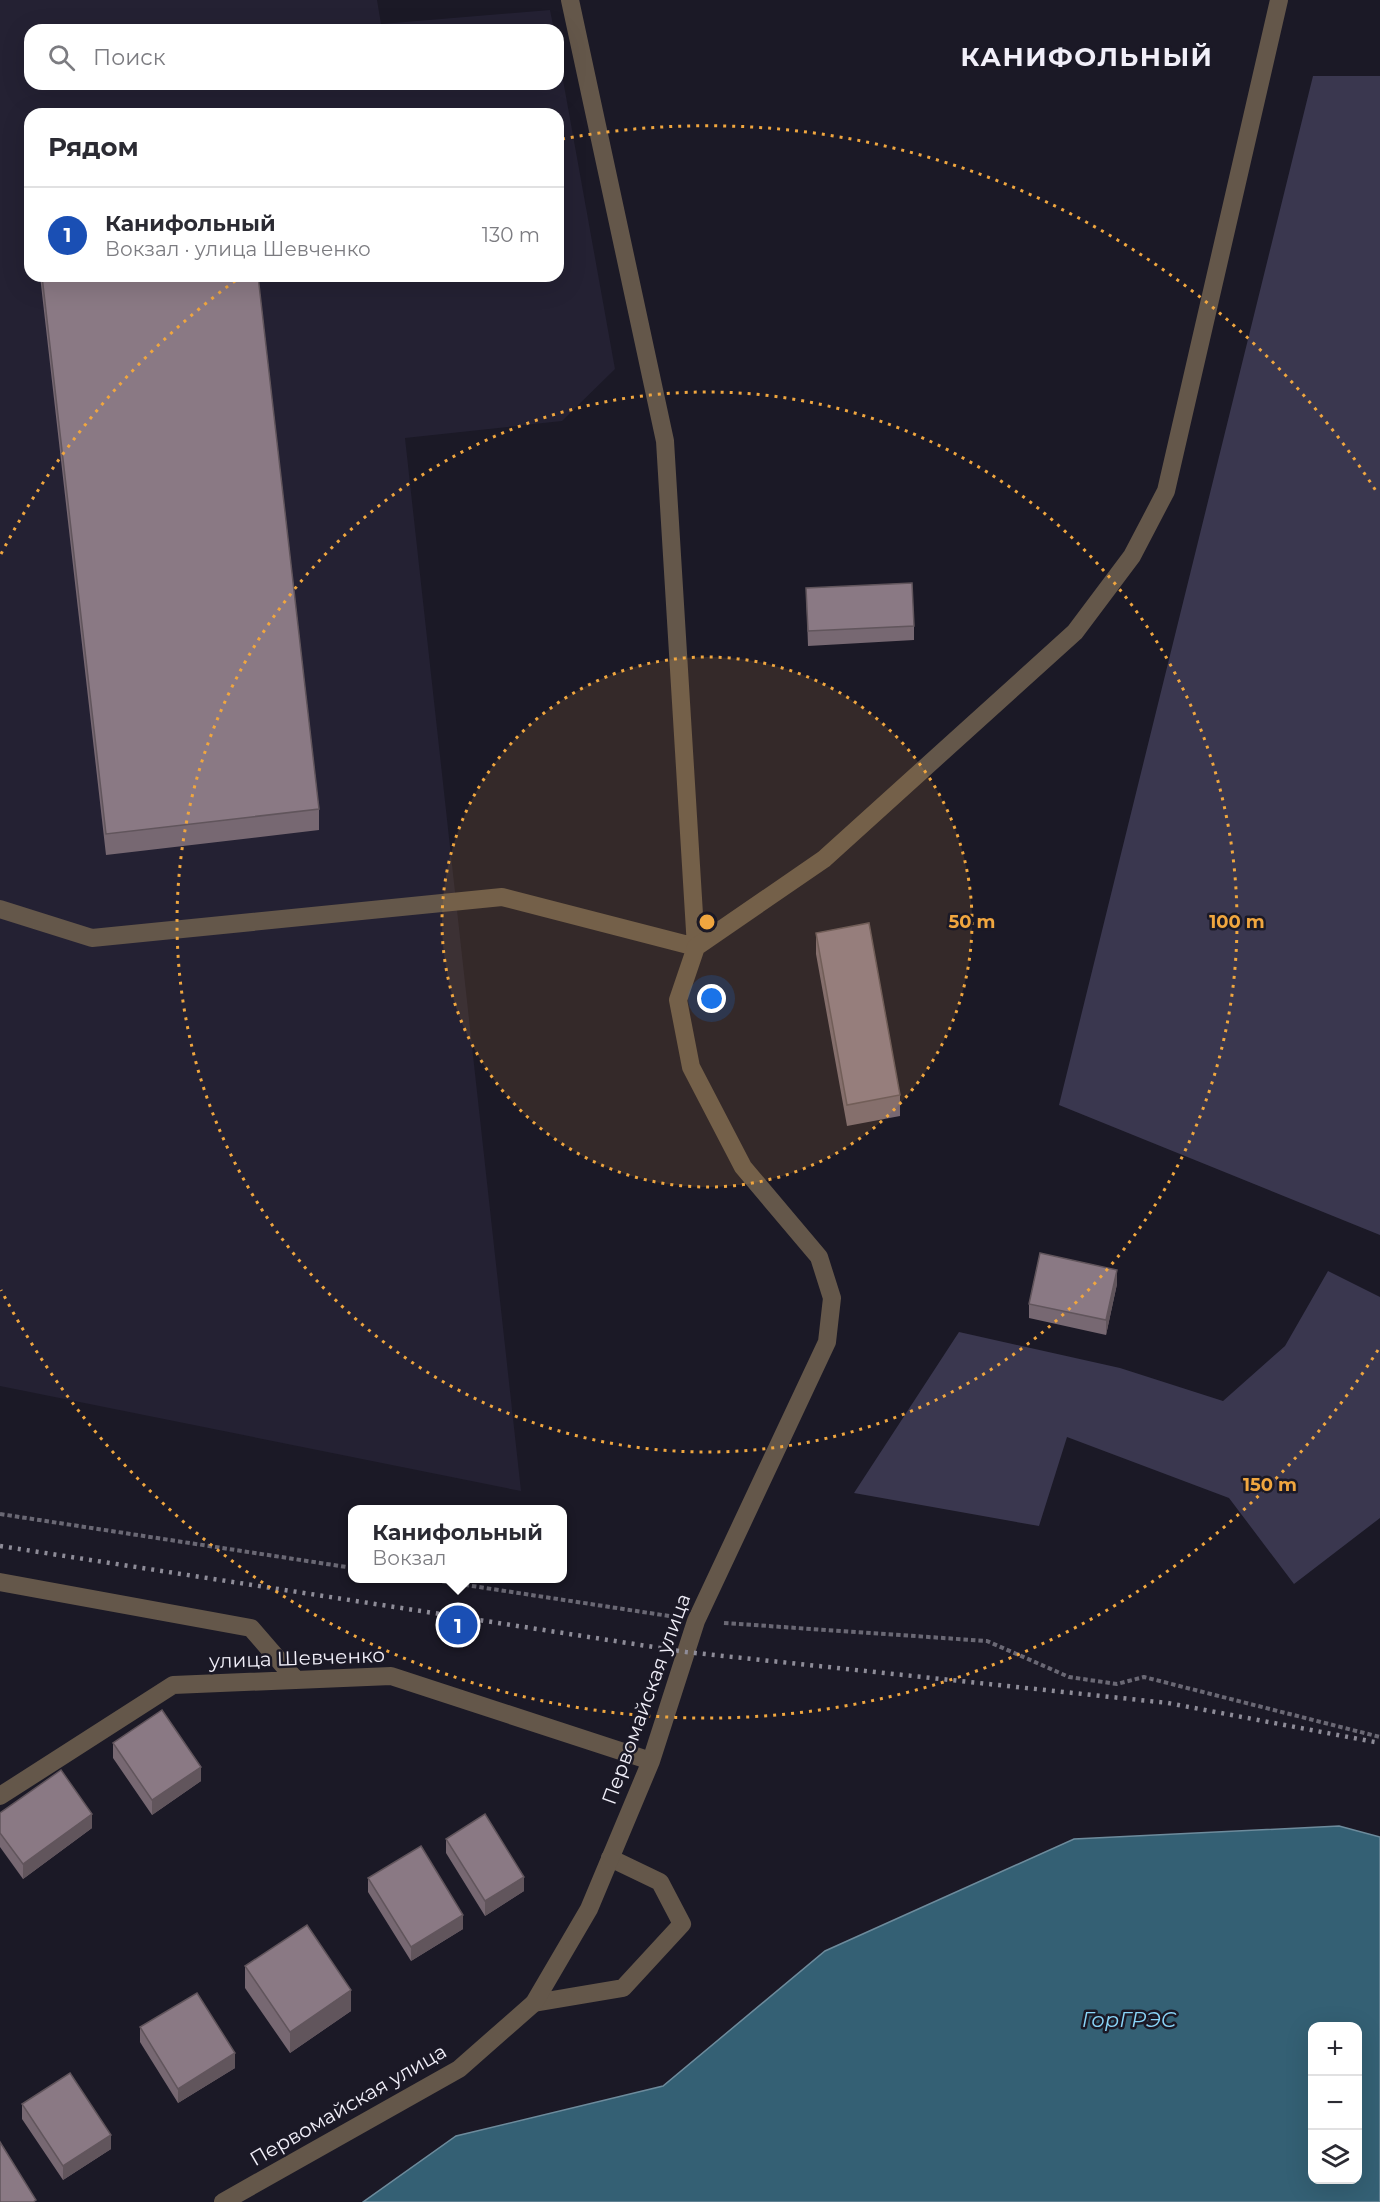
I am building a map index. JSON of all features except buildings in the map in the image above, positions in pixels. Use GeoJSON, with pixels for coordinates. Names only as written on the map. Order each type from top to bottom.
{"type":"FeatureCollection","features":[{"type":"Feature","properties":{"kind":"street"},"geometry":{"type":"LineString","coordinates":[[570,0],[665,441],[696,947]]}},
{"type":"Feature","properties":{"kind":"street"},"geometry":{"type":"LineString","coordinates":[[0,909],[92,938],[502,897],[696,947],[824,859],[1075,632],[1132,556],[1166,491],[1280,0]]}},
{"type":"Feature","properties":{"kind":"street","name":"Первомайская улица"},"geometry":{"type":"LineString","coordinates":[[223,2202],[459,2069],[534,2003],[589,1909],[651,1761],[696,1620],[827,1341],[832,1298],[819,1257],[743,1167],[691,1067],[678,1000],[696,947]]}},
{"type":"Feature","properties":{"kind":"street"},"geometry":{"type":"LineString","coordinates":[[0,1582],[251,1628],[296,1680]]}},
{"type":"Feature","properties":{"kind":"street","name":"улица Шевченко"},"geometry":{"type":"LineString","coordinates":[[0,1796],[173,1685],[391,1677],[651,1761]]}},
{"type":"Feature","properties":{"kind":"street"},"geometry":{"type":"LineString","coordinates":[[534,2003],[623,1988],[681,1924],[660,1882],[610,1858]]}},
{"type":"Feature","properties":{"kind":"path"},"geometry":{"type":"LineString","coordinates":[[0,1514],[348,1567]]}},
{"type":"Feature","properties":{"kind":"path"},"geometry":{"type":"LineString","coordinates":[[453,1583],[696,1620],[987,1641],[1069,1677],[1117,1684],[1144,1677],[1380,1737]]}},
{"type":"Feature","properties":{"kind":"shaded area"},"geometry":{"type":"Polygon","coordinates":[[[0,0],[377,0],[381,24],[24,24],[24,90],[564,90],[564,85],[615,369],[562,421],[405,438],[521,1491],[0,1386],[0,0]]]}},
{"type":"Feature","properties":{"kind":"shaded area"},"geometry":{"type":"Polygon","coordinates":[[[550,10],[553,24],[381,24],[550,10]]]}},
{"type":"Feature","properties":{"kind":"shaded area"},"geometry":{"type":"Polygon","coordinates":[[[1313,76],[1380,76],[1380,1235],[1059,1105],[1313,76]]]}},
{"type":"Feature","properties":{"kind":"shaded area"},"geometry":{"type":"Polygon","coordinates":[[[1328,1271],[1380,1297],[1380,1518],[1294,1584],[1229,1498],[1067,1437],[1039,1526],[854,1493],[959,1332],[1120,1368],[1223,1401],[1285,1346],[1328,1271]]]}},
{"type":"Feature","properties":{"kind":"water","name":"ГорГРЭС"},"geometry":{"type":"Polygon","coordinates":[[[1339,1826],[1380,1837],[1380,2202],[363,2202],[456,2136],[663,2086],[825,1951],[1074,1839],[1339,1826]]]}},
{"type":"Feature","properties":{"kind":"railway"},"geometry":{"type":"LineString","coordinates":[[0,1546],[686,1652],[1168,1703],[1380,1743]]}},
{"type":"Feature","properties":{"kind":"place","name":"Канифольный"},"geometry":{"type":"Point","coordinates":[458,1625]}},
{"type":"Feature","properties":{"kind":"district","name":"КАНИФОЛЬНЫЙ"},"geometry":{"type":"Point","coordinates":[1087,57]}}]}
